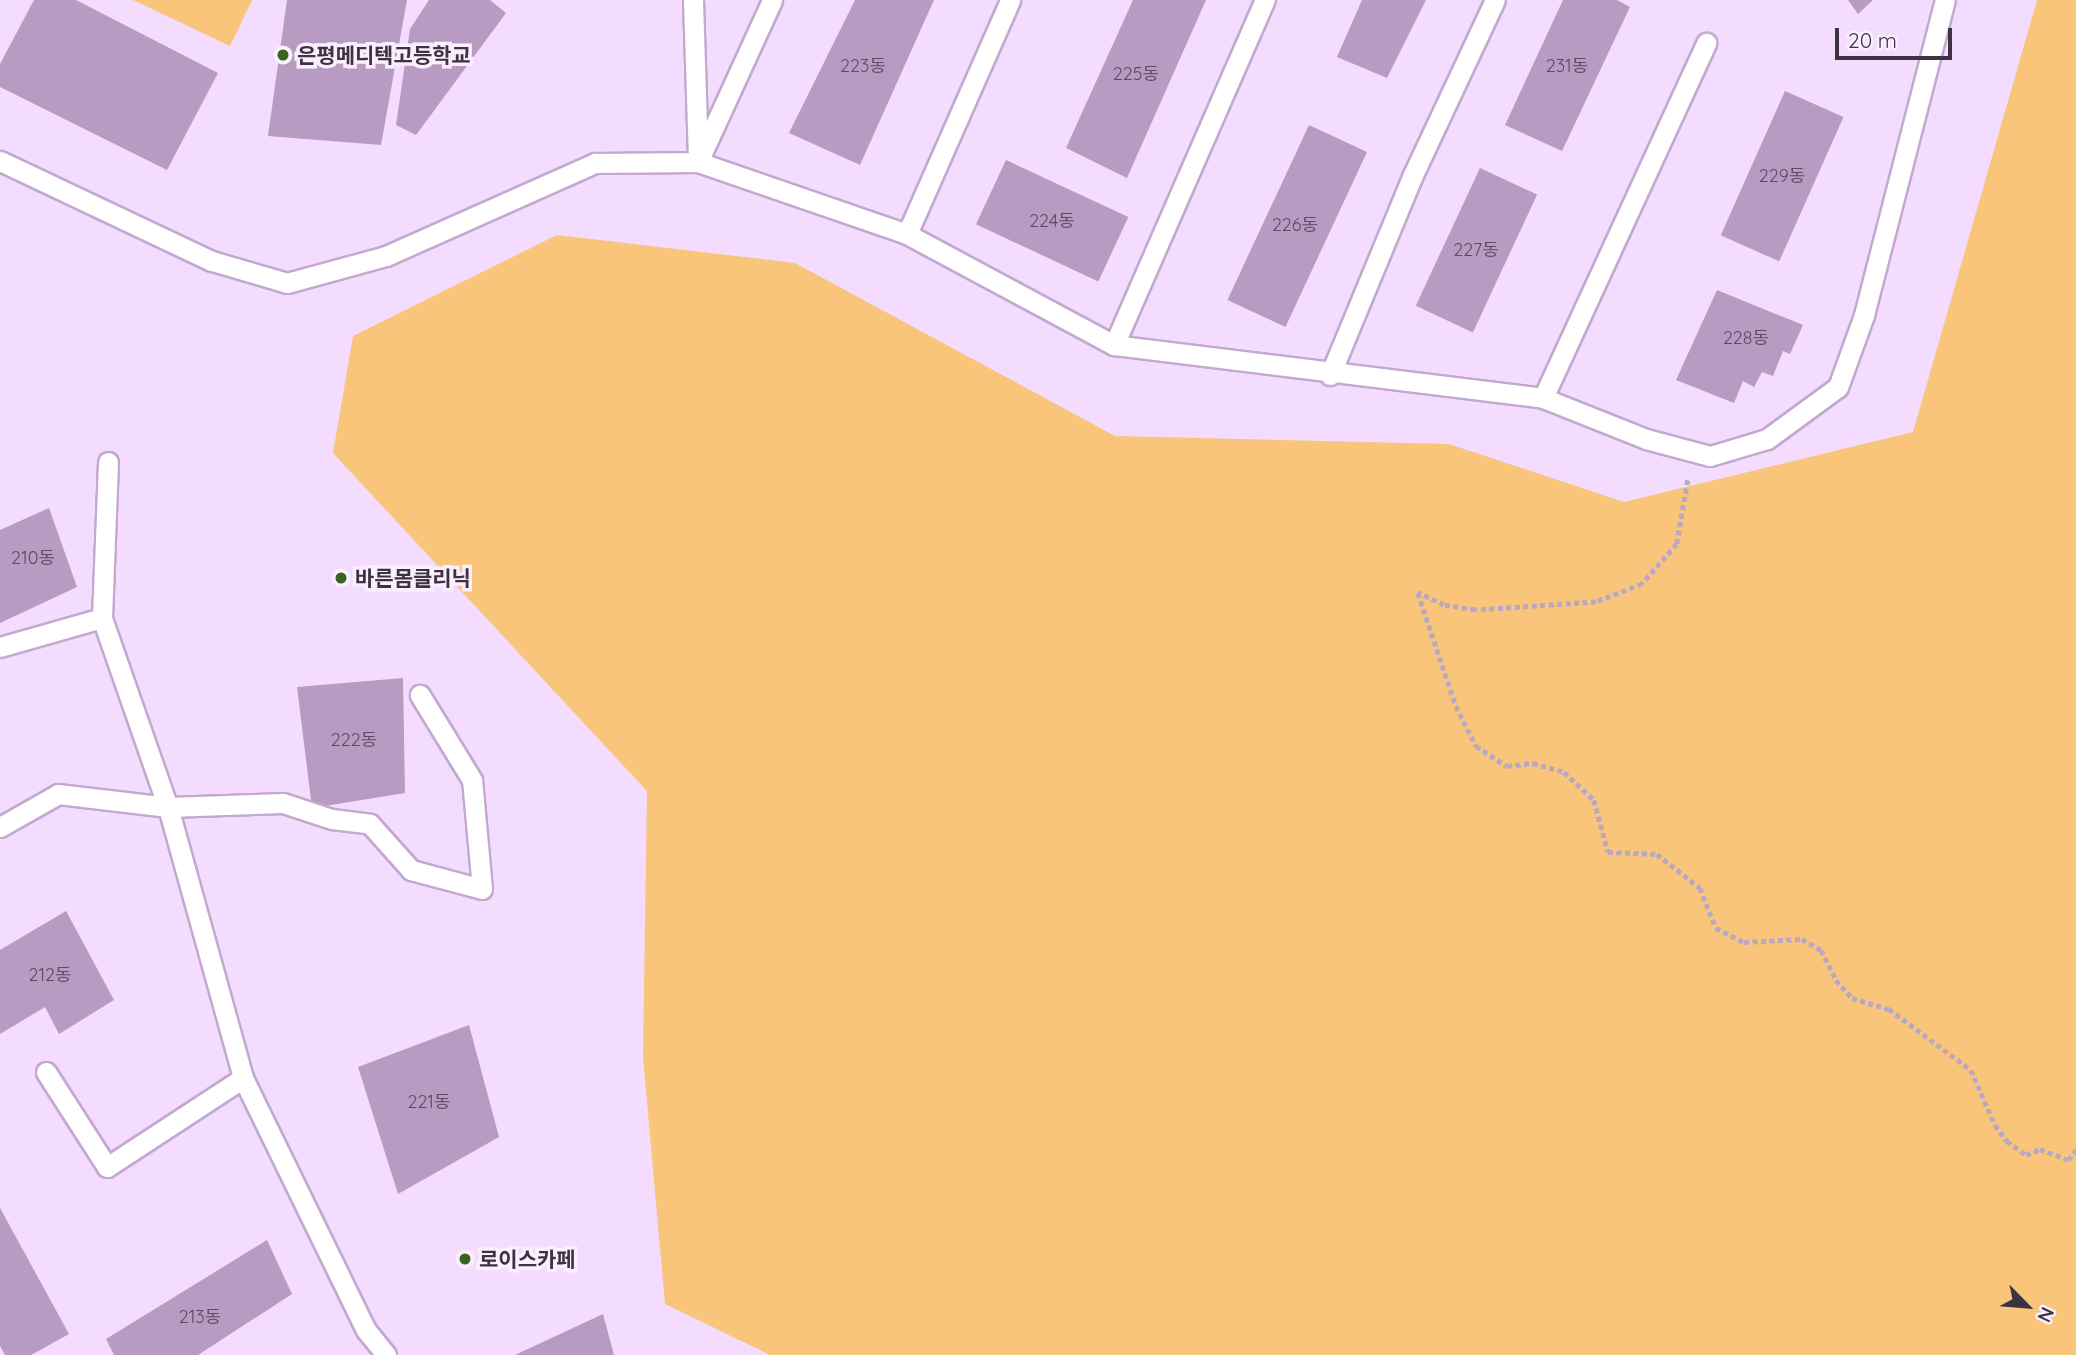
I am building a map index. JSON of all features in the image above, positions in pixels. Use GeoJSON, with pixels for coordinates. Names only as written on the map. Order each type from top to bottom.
{"type":"FeatureCollection","features":[{"type":"Feature","properties":{"kind":"lane"},"geometry":{"type":"LineString","coordinates":[[693,0],[698,162]]}},
{"type":"Feature","properties":{"kind":"lane"},"geometry":{"type":"LineString","coordinates":[[698,162],[772,0]]}},
{"type":"Feature","properties":{"kind":"lane"},"geometry":{"type":"LineString","coordinates":[[907,234],[1010,0]]}},
{"type":"Feature","properties":{"kind":"lane"},"geometry":{"type":"LineString","coordinates":[[1114,345],[1265,0]]}},
{"type":"Feature","properties":{"kind":"lane"},"geometry":{"type":"LineString","coordinates":[[1330,375],[1412,177],[1496,0]]}},
{"type":"Feature","properties":{"kind":"lane"},"geometry":{"type":"LineString","coordinates":[[0,161],[212,261],[287,283],[386,256],[594,163],[698,162],[907,234],[1114,345],[1330,375],[1543,398],[1646,439],[1710,456],[1767,439],[1838,387],[1864,315],[1945,0]]}},
{"type":"Feature","properties":{"kind":"lane"},"geometry":{"type":"LineString","coordinates":[[1543,398],[1706,43]]}},
{"type":"Feature","properties":{"kind":"lane"},"geometry":{"type":"LineString","coordinates":[[108,462],[102,618],[168,807],[243,1078],[366,1330],[386,1355]]}},
{"type":"Feature","properties":{"kind":"lane"},"geometry":{"type":"LineString","coordinates":[[0,646],[102,618]]}},
{"type":"Feature","properties":{"kind":"lane"},"geometry":{"type":"LineString","coordinates":[[0,827],[58,794],[168,807],[283,803],[332,819],[370,824],[411,870],[482,889],[471,780],[420,695]]}},
{"type":"Feature","properties":{"kind":"lane"},"geometry":{"type":"LineString","coordinates":[[46,1072],[107,1167],[243,1078]]}},
{"type":"Feature","properties":{"kind":"path"},"geometry":{"type":"LineString","coordinates":[[1692,451],[1677,544],[1642,584],[1596,602],[1475,610],[1444,605],[1418,593],[1456,706],[1476,746],[1507,766],[1533,763],[1564,772],[1594,800],[1608,852],[1657,854],[1700,888],[1716,928],[1744,942],[1802,939],[1821,950],[1836,981],[1852,998],[1889,1009],[1971,1070],[1995,1125],[2026,1155],[2040,1149],[2067,1160],[2076,1150]]}},
{"type":"Feature","properties":{"kind":"shaded area"},"geometry":{"type":"Polygon","coordinates":[[[133,0],[252,0],[230,46],[133,0]]]}},
{"type":"Feature","properties":{"kind":"shaded area"},"geometry":{"type":"Polygon","coordinates":[[[2037,0],[2076,0],[2076,1355],[770,1355],[665,1304],[643,1057],[647,791],[333,453],[353,336],[557,235],[795,263],[1115,436],[1449,444],[1624,502],[1913,432],[2037,0]]]}},
{"type":"Feature","properties":{"kind":"building"},"geometry":{"type":"Polygon","coordinates":[[[34,0],[76,0],[218,73],[167,170],[0,87],[0,64],[34,0]]]}},
{"type":"Feature","properties":{"kind":"building"},"geometry":{"type":"Polygon","coordinates":[[[287,0],[407,0],[381,145],[268,136],[287,0]]]}},
{"type":"Feature","properties":{"kind":"building"},"geometry":{"type":"Polygon","coordinates":[[[429,0],[490,0],[506,13],[416,135],[396,125],[410,29],[429,0]]]}},
{"type":"Feature","properties":{"kind":"building"},"geometry":{"type":"Polygon","coordinates":[[[855,0],[934,0],[860,165],[789,133],[855,0]]]}},
{"type":"Feature","properties":{"kind":"building"},"geometry":{"type":"Polygon","coordinates":[[[1133,0],[1206,0],[1127,178],[1066,148],[1133,0]]]}},
{"type":"Feature","properties":{"kind":"building"},"geometry":{"type":"Polygon","coordinates":[[[1362,0],[1426,0],[1387,78],[1337,57],[1362,0]]]}},
{"type":"Feature","properties":{"kind":"building"},"geometry":{"type":"Polygon","coordinates":[[[1563,0],[1617,0],[1630,7],[1562,151],[1505,125],[1563,0]]]}},
{"type":"Feature","properties":{"kind":"building"},"geometry":{"type":"Polygon","coordinates":[[[1848,0],[1873,0],[1858,14],[1848,0]]]}},
{"type":"Feature","properties":{"kind":"building"},"geometry":{"type":"Polygon","coordinates":[[[1785,91],[1843,117],[1779,261],[1721,235],[1785,91]]]}},
{"type":"Feature","properties":{"kind":"building"},"geometry":{"type":"Polygon","coordinates":[[[1309,125],[1367,152],[1285,327],[1227,300],[1309,125]]]}},
{"type":"Feature","properties":{"kind":"building"},"geometry":{"type":"Polygon","coordinates":[[[1006,160],[1128,217],[1098,281],[976,224],[1006,160]]]}},
{"type":"Feature","properties":{"kind":"building"},"geometry":{"type":"Polygon","coordinates":[[[1480,168],[1537,195],[1473,332],[1416,306],[1480,168]]]}},
{"type":"Feature","properties":{"kind":"building"},"geometry":{"type":"Polygon","coordinates":[[[1717,290],[1803,325],[1790,354],[1783,351],[1773,376],[1762,372],[1754,387],[1743,381],[1734,403],[1676,380],[1717,290]]]}},
{"type":"Feature","properties":{"kind":"building"},"geometry":{"type":"Polygon","coordinates":[[[49,508],[77,587],[0,623],[0,530],[49,508]]]}},
{"type":"Feature","properties":{"kind":"building"},"geometry":{"type":"Polygon","coordinates":[[[403,678],[405,793],[312,808],[297,687],[403,678]]]}},
{"type":"Feature","properties":{"kind":"building"},"geometry":{"type":"Polygon","coordinates":[[[66,911],[114,1000],[59,1034],[45,1007],[0,1034],[0,950],[66,911]]]}},
{"type":"Feature","properties":{"kind":"building"},"geometry":{"type":"Polygon","coordinates":[[[469,1025],[499,1137],[398,1194],[358,1067],[469,1025]]]}},
{"type":"Feature","properties":{"kind":"building"},"geometry":{"type":"Polygon","coordinates":[[[0,1208],[69,1334],[31,1355],[5,1355],[0,1346],[0,1208]]]}},
{"type":"Feature","properties":{"kind":"building"},"geometry":{"type":"Polygon","coordinates":[[[267,1240],[292,1294],[198,1355],[114,1355],[106,1339],[267,1240]]]}},
{"type":"Feature","properties":{"kind":"building"},"geometry":{"type":"Polygon","coordinates":[[[603,1314],[614,1355],[515,1355],[603,1314]]]}},
{"type":"Feature","properties":{"kind":"place","name":"은평메디텍고등학교"},"geometry":{"type":"Point","coordinates":[283,55]}},
{"type":"Feature","properties":{"kind":"place","name":"바른몸클리닉"},"geometry":{"type":"Point","coordinates":[341,578]}},
{"type":"Feature","properties":{"kind":"place","name":"로이스카페"},"geometry":{"type":"Point","coordinates":[465,1259]}}]}
